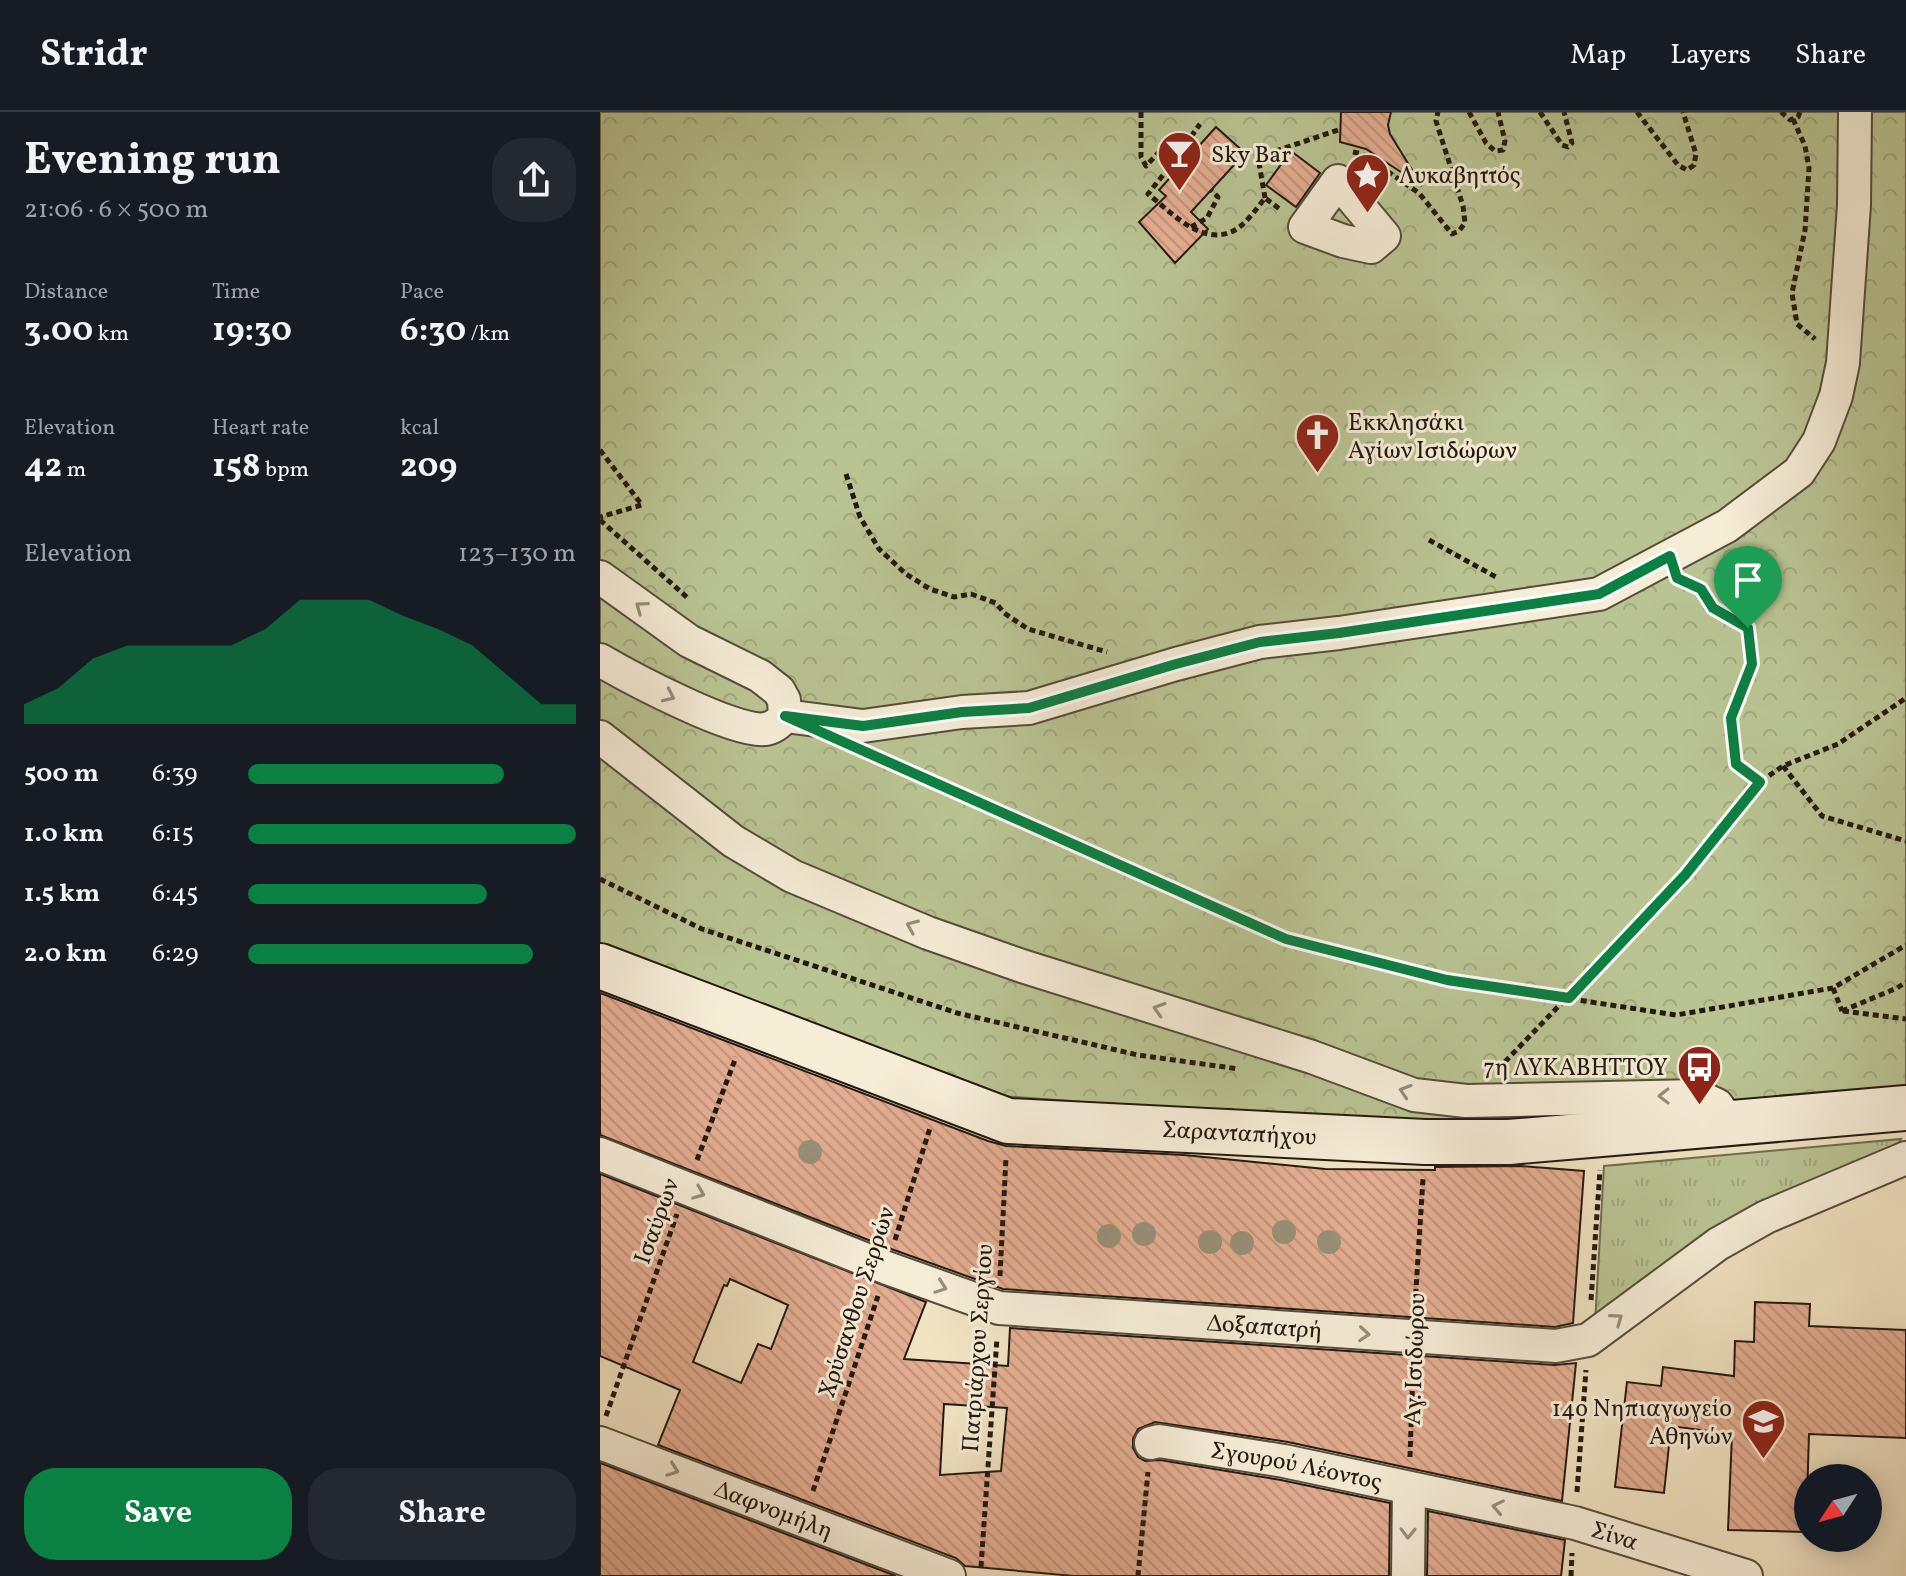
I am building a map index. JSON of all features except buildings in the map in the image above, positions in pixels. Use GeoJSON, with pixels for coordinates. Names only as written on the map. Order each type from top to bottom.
{"type":"FeatureCollection","features":[{"type":"Feature","properties":{"kind":"street"},"geometry":{"type":"LineString","coordinates":[[600,660],[694,707],[743,726],[765,729],[785,716],[863,726],[962,712],[1029,708],[1260,642],[1599,594],[1727,526],[1799,472],[1819,441],[1836,396],[1843,363],[1854,205],[1855,112]]}},
{"type":"Feature","properties":{"kind":"street"},"geometry":{"type":"LineString","coordinates":[[600,577],[679,635],[760,676],[779,691],[784,700],[785,716]]}},
{"type":"Feature","properties":{"kind":"street"},"geometry":{"type":"LineString","coordinates":[[600,737],[733,841],[792,876],[928,933],[1022,966],[1312,1057],[1414,1095],[1466,1101],[1697,1096],[1717,1105],[1730,1124]]}},
{"type":"Feature","properties":{"kind":"street","name":"Σαρανταπήχου"},"geometry":{"type":"LineString","coordinates":[[600,966],[1008,1121],[1425,1142],[1509,1142],[1906,1108]]}},
{"type":"Feature","properties":{"kind":"street","name":"Δοξαπατρή"},"geometry":{"type":"LineString","coordinates":[[600,1154],[887,1268],[999,1308],[1556,1346],[1588,1340],[1718,1244],[1766,1217],[1906,1158]]}},
{"type":"Feature","properties":{"kind":"street","name":"Δαφνομήλη"},"geometry":{"type":"LineString","coordinates":[[602,1430],[804,1519],[949,1576]]}},
{"type":"Feature","properties":{"kind":"street","name":"Σγουρού Λέοντος"},"geometry":{"type":"LineString","coordinates":[[1151,1443],[1159,1441],[1284,1461],[1575,1523]]}},
{"type":"Feature","properties":{"kind":"street"},"geometry":{"type":"LineString","coordinates":[[1408,1576],[1409,1489]]}},
{"type":"Feature","properties":{"kind":"street","name":"Σίνα"},"geometry":{"type":"LineString","coordinates":[[1575,1523],[1746,1576]]}},
{"type":"Feature","properties":{"kind":"path"},"geometry":{"type":"LineString","coordinates":[[1141,112],[1141,157],[1146,166],[1159,152],[1174,161]]}},
{"type":"Feature","properties":{"kind":"path"},"geometry":{"type":"LineString","coordinates":[[1341,149],[1362,154],[1419,193],[1452,234],[1465,223],[1463,206],[1436,121],[1438,112]]}},
{"type":"Feature","properties":{"kind":"path"},"geometry":{"type":"LineString","coordinates":[[1469,112],[1486,143],[1495,151],[1503,150],[1505,141],[1498,112]]}},
{"type":"Feature","properties":{"kind":"path"},"geometry":{"type":"LineString","coordinates":[[1540,112],[1562,145],[1568,147],[1572,143],[1572,134],[1564,112]]}},
{"type":"Feature","properties":{"kind":"path"},"geometry":{"type":"LineString","coordinates":[[1637,112],[1678,165],[1687,170],[1694,165],[1696,154],[1683,112]]}},
{"type":"Feature","properties":{"kind":"path"},"geometry":{"type":"LineString","coordinates":[[1781,112],[1790,120],[1798,117],[1800,112]]}},
{"type":"Feature","properties":{"kind":"path"},"geometry":{"type":"LineString","coordinates":[[1793,119],[1805,146],[1809,168],[1805,230],[1792,293],[1797,324]]}},
{"type":"Feature","properties":{"kind":"path"},"geometry":{"type":"LineString","coordinates":[[1200,124],[1148,194],[1190,227],[1214,235],[1236,230],[1265,198]]}},
{"type":"Feature","properties":{"kind":"path"},"geometry":{"type":"LineString","coordinates":[[1305,227],[1265,198],[1258,157],[1341,129]]}},
{"type":"Feature","properties":{"kind":"path"},"geometry":{"type":"LineString","coordinates":[[1190,227],[1207,218],[1218,197],[1211,190]]}},
{"type":"Feature","properties":{"kind":"path"},"geometry":{"type":"LineString","coordinates":[[600,450],[642,505],[600,517]]}},
{"type":"Feature","properties":{"kind":"path"},"geometry":{"type":"LineString","coordinates":[[846,474],[860,517],[879,549],[918,582],[954,597],[971,594],[996,603],[1004,613],[1028,629],[1104,651],[1152,671]]}},
{"type":"Feature","properties":{"kind":"path"},"geometry":{"type":"LineString","coordinates":[[1429,540],[1542,603]]}},
{"type":"Feature","properties":{"kind":"path"},"geometry":{"type":"LineString","coordinates":[[1670,556],[1677,578],[1701,589],[1713,608],[1748,628],[1752,664],[1731,718],[1736,764],[1760,782]]}},
{"type":"Feature","properties":{"kind":"path"},"geometry":{"type":"LineString","coordinates":[[1466,1101],[1685,875],[1760,782],[1783,766],[1838,744],[1906,698]]}},
{"type":"Feature","properties":{"kind":"path"},"geometry":{"type":"LineString","coordinates":[[871,755],[1286,939],[1447,980],[1676,1015],[1833,988],[1906,945]]}},
{"type":"Feature","properties":{"kind":"path"},"geometry":{"type":"LineString","coordinates":[[1783,766],[1822,816],[1906,841]]}},
{"type":"Feature","properties":{"kind":"path"},"geometry":{"type":"LineString","coordinates":[[600,879],[702,929],[957,1013],[1138,1055],[1245,1070]]}},
{"type":"Feature","properties":{"kind":"path"},"geometry":{"type":"LineString","coordinates":[[1842,1011],[1906,982]]}},
{"type":"Feature","properties":{"kind":"path"},"geometry":{"type":"LineString","coordinates":[[1833,988],[1842,1011]]}},
{"type":"Feature","properties":{"kind":"path"},"geometry":{"type":"LineString","coordinates":[[1842,1011],[1906,1019]]}},
{"type":"Feature","properties":{"kind":"path","name":"Ισαύρων"},"geometry":{"type":"LineString","coordinates":[[602,1430],[686,1187],[749,1022]]}},
{"type":"Feature","properties":{"kind":"path","name":"Χρύσανθου Σερρών"},"geometry":{"type":"LineString","coordinates":[[804,1519],[940,1095]]}},
{"type":"Feature","properties":{"kind":"path","name":"Πατριάρχου Σεργίου"},"geometry":{"type":"LineString","coordinates":[[980,1576],[999,1308],[1008,1121]]}},
{"type":"Feature","properties":{"kind":"path","name":"Αγ. Ισιδώρου"},"geometry":{"type":"LineString","coordinates":[[1409,1489],[1425,1142]]}},
{"type":"Feature","properties":{"kind":"path"},"geometry":{"type":"LineString","coordinates":[[1138,1576],[1151,1443]]}},
{"type":"Feature","properties":{"kind":"green space","name":"Λυκαβηττός"},"geometry":{"type":"Polygon","coordinates":[[[600,112],[1906,112],[1906,1091],[1533,1126],[1257,1115],[974,1094],[600,949],[600,112]]]}},
{"type":"Feature","properties":{"kind":"green space"},"geometry":{"type":"Polygon","coordinates":[[[1901,1139],[1896,1149],[1595,1324],[1604,1166],[1901,1139]]]}},
{"type":"Feature","properties":{"kind":"place","name":"Sky Bar"},"geometry":{"type":"Point","coordinates":[1180,193]}},
{"type":"Feature","properties":{"kind":"place","name":"Λυκαβηττός"},"geometry":{"type":"Point","coordinates":[1368,214]}},
{"type":"Feature","properties":{"kind":"place","name":"Εκκλησάκι Αγίων Ισιδώρων"},"geometry":{"type":"Point","coordinates":[1317,475]}},
{"type":"Feature","properties":{"kind":"place","name":"7η ΛΥΚΑΒΗΤΤΟΥ"},"geometry":{"type":"Point","coordinates":[1699,1106]}},
{"type":"Feature","properties":{"kind":"place","name":"14ο Νηπιαγωγείο Αθηνών"},"geometry":{"type":"Point","coordinates":[1763,1461]}},
{"type":"Feature","properties":{"kind":"route"},"geometry":{"type":"LineString","coordinates":[[1670,556],[1677,578],[1701,589],[1713,608],[1748,628],[1752,664],[1731,718],[1736,764],[1760,782],[1685,875],[1569,998],[1447,980],[1286,939],[785,716],[863,726],[962,712],[1029,708],[1260,642],[1599,594],[1670,556]]}}]}
